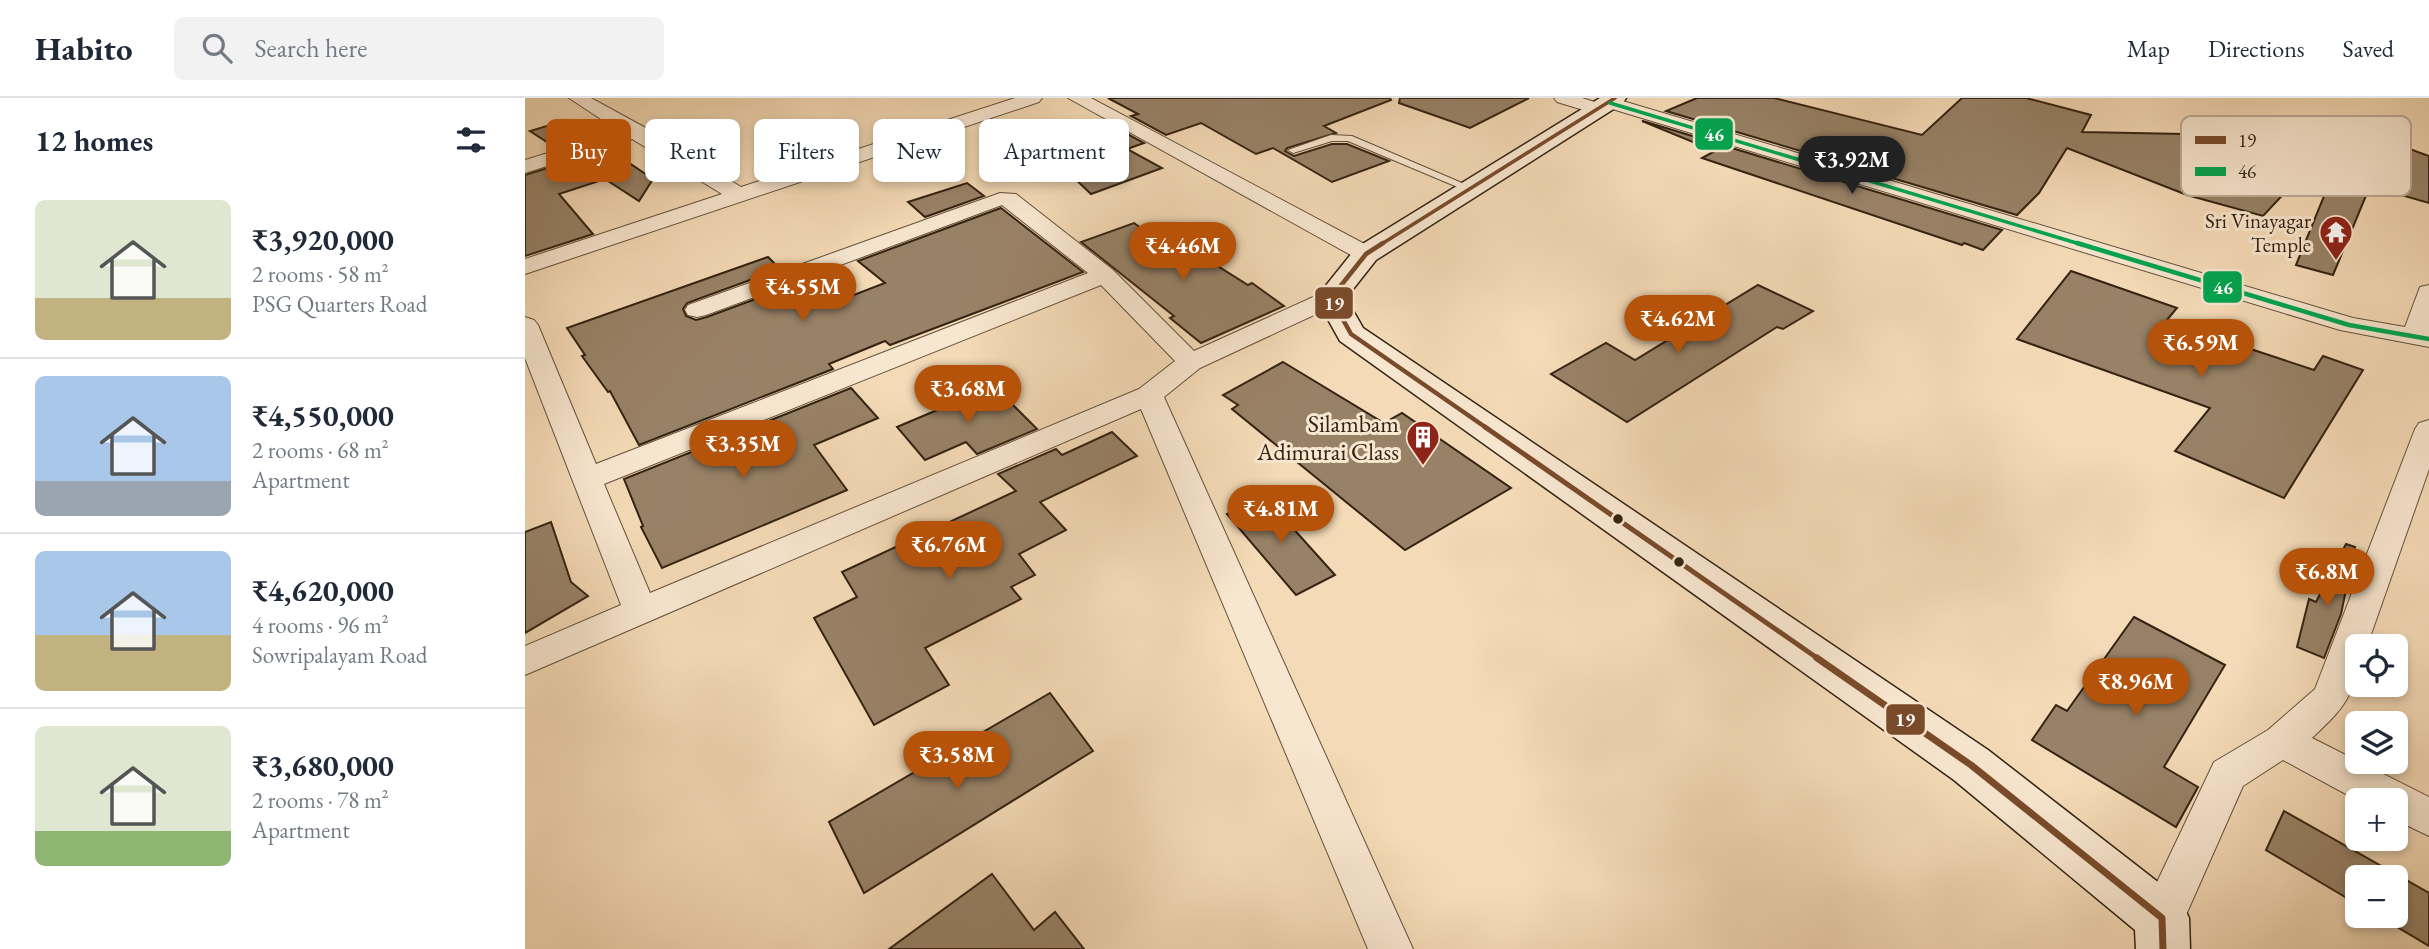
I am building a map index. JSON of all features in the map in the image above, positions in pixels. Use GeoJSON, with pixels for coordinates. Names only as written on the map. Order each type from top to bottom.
{"type":"FeatureCollection","features":[{"type":"Feature","properties":{"kind":"street"},"geometry":{"type":"LineString","coordinates":[[578,98],[638,131],[739,195]]}},
{"type":"Feature","properties":{"kind":"street"},"geometry":{"type":"LineString","coordinates":[[525,267],[1033,98]]}},
{"type":"Feature","properties":{"kind":"street"},"geometry":{"type":"LineString","coordinates":[[1077,98],[1366,254]]}},
{"type":"Feature","properties":{"kind":"street"},"geometry":{"type":"LineString","coordinates":[[1563,98],[1608,103],[2349,325],[2422,338],[2429,292]]}},
{"type":"Feature","properties":{"kind":"street"},"geometry":{"type":"LineString","coordinates":[[525,662],[1149,395],[1191,362],[1331,299],[1366,254],[1608,103]]}},
{"type":"Feature","properties":{"kind":"street"},"geometry":{"type":"LineString","coordinates":[[525,167],[638,131]]}},
{"type":"Feature","properties":{"kind":"street"},"geometry":{"type":"LineString","coordinates":[[697,310],[1000,199],[1008,199],[1105,275],[1191,362]]}},
{"type":"Feature","properties":{"kind":"street"},"geometry":{"type":"LineString","coordinates":[[587,479],[1105,275]]}},
{"type":"Feature","properties":{"kind":"street"},"geometry":{"type":"LineString","coordinates":[[1331,299],[1351,334],[1385,359],[1971,765],[2163,933],[2228,774],[2282,741],[2330,698],[2429,429]]}},
{"type":"Feature","properties":{"kind":"street"},"geometry":{"type":"LineString","coordinates":[[525,325],[641,611]]}},
{"type":"Feature","properties":{"kind":"street"},"geometry":{"type":"LineString","coordinates":[[1149,395],[1391,949]]}},
{"type":"Feature","properties":{"kind":"street"},"geometry":{"type":"LineString","coordinates":[[2282,741],[2372,788]]}},
{"type":"Feature","properties":{"kind":"street"},"geometry":{"type":"LineString","coordinates":[[2408,807],[2429,818]]}},
{"type":"Feature","properties":{"kind":"lane"},"geometry":{"type":"LineString","coordinates":[[1293,150],[1331,138],[1349,138],[1471,189]]}},
{"type":"Feature","properties":{"kind":"building"},"geometry":{"type":"Polygon","coordinates":[[[1108,98],[1390,98],[1391,100],[1324,126],[1336,133],[1287,148],[1285,151],[1294,156],[1332,144],[1347,144],[1389,161],[1332,182],[1273,148],[1256,154],[1201,123],[1166,135],[1131,116],[1138,114],[1108,98]]]}},
{"type":"Feature","properties":{"kind":"building"},"geometry":{"type":"Polygon","coordinates":[[[1400,98],[1529,98],[1470,128],[1399,103],[1400,98]]]}},
{"type":"Feature","properties":{"kind":"building"},"geometry":{"type":"Polygon","coordinates":[[[1697,98],[1774,98],[1922,135],[1962,98],[2026,98],[2091,115],[2082,132],[2181,134],[2181,193],[2067,148],[2039,193],[2017,215],[1666,111],[1697,98]]]}},
{"type":"Feature","properties":{"kind":"building"},"geometry":{"type":"Polygon","coordinates":[[[1642,121],[2002,230],[1983,250],[1964,243],[1962,245],[1702,158],[1715,151],[1642,121]]]}},
{"type":"Feature","properties":{"kind":"building"},"geometry":{"type":"Polygon","coordinates":[[[546,126],[546,141],[530,131],[546,126]]]}},
{"type":"Feature","properties":{"kind":"building"},"geometry":{"type":"Polygon","coordinates":[[[1129,135],[1144,143],[1129,148],[1129,135]]]}},
{"type":"Feature","properties":{"kind":"building"},"geometry":{"type":"Polygon","coordinates":[[[2411,149],[2429,156],[2429,203],[2405,196],[2411,196],[2411,149]]]}},
{"type":"Feature","properties":{"kind":"building"},"geometry":{"type":"Polygon","coordinates":[[[1129,150],[1162,168],[1129,180],[1129,150]]]}},
{"type":"Feature","properties":{"kind":"building"},"geometry":{"type":"Polygon","coordinates":[[[631,164],[645,174],[645,182],[651,182],[639,201],[610,182],[631,182],[631,164]]]}},
{"type":"Feature","properties":{"kind":"building"},"geometry":{"type":"Polygon","coordinates":[[[546,168],[546,182],[596,182],[559,194],[593,234],[525,256],[525,175],[546,168]]]}},
{"type":"Feature","properties":{"kind":"building"},"geometry":{"type":"Polygon","coordinates":[[[1078,182],[1124,182],[1091,194],[1078,182]]]}},
{"type":"Feature","properties":{"kind":"building"},"geometry":{"type":"Polygon","coordinates":[[[967,183],[984,196],[925,217],[908,202],[967,183]]]}},
{"type":"Feature","properties":{"kind":"building"},"geometry":{"type":"Polygon","coordinates":[[[2191,196],[2282,196],[2263,216],[2191,196]]]}},
{"type":"Feature","properties":{"kind":"building"},"geometry":{"type":"Polygon","coordinates":[[[2324,196],[2366,196],[2333,275],[2296,265],[2324,196]]]}},
{"type":"Feature","properties":{"kind":"building"},"geometry":{"type":"Polygon","coordinates":[[[1001,208],[1083,272],[890,345],[885,341],[829,364],[833,369],[639,445],[610,391],[608,392],[582,356],[585,355],[567,328],[768,257],[780,269],[687,303],[683,309],[686,316],[696,320],[707,317],[796,284],[820,308],[885,283],[858,261],[1001,208]]]}},
{"type":"Feature","properties":{"kind":"building"},"geometry":{"type":"Polygon","coordinates":[[[1134,223],[1169,248],[1181,243],[1248,285],[1252,283],[1284,306],[1201,343],[1170,318],[1174,316],[1081,242],[1134,223]]]}},
{"type":"Feature","properties":{"kind":"building"},"geometry":{"type":"Polygon","coordinates":[[[2071,271],[2177,308],[2166,321],[2314,370],[2323,356],[2363,370],[2284,498],[2175,451],[2210,408],[2017,339],[2071,271]]]}},
{"type":"Feature","properties":{"kind":"building"},"geometry":{"type":"Polygon","coordinates":[[[1758,285],[1813,311],[1783,329],[1777,327],[1627,422],[1551,374],[1606,343],[1635,360],[1758,285]]]}},
{"type":"Feature","properties":{"kind":"building"},"geometry":{"type":"Polygon","coordinates":[[[1283,362],[1384,423],[1402,413],[1511,488],[1405,550],[1232,409],[1238,405],[1223,395],[1283,362]]]}},
{"type":"Feature","properties":{"kind":"building"},"geometry":{"type":"Polygon","coordinates":[[[994,386],[1037,429],[977,454],[966,442],[925,460],[897,427],[994,386]]]}},
{"type":"Feature","properties":{"kind":"building"},"geometry":{"type":"Polygon","coordinates":[[[851,388],[878,418],[814,445],[847,490],[662,568],[641,527],[643,526],[624,479],[851,388]]]}},
{"type":"Feature","properties":{"kind":"building"},"geometry":{"type":"Polygon","coordinates":[[[1112,432],[1137,456],[1040,502],[1066,530],[1019,554],[1035,575],[1011,587],[1021,599],[925,648],[949,685],[874,725],[814,618],[857,597],[842,572],[1016,491],[998,474],[1056,449],[1062,455],[1112,432]]]}},
{"type":"Feature","properties":{"kind":"building"},"geometry":{"type":"Polygon","coordinates":[[[1264,496],[1335,575],[1296,595],[1227,514],[1264,496]]]}},
{"type":"Feature","properties":{"kind":"building"},"geometry":{"type":"Polygon","coordinates":[[[551,522],[571,582],[588,596],[525,633],[525,532],[551,522]]]}},
{"type":"Feature","properties":{"kind":"building"},"geometry":{"type":"Polygon","coordinates":[[[2346,544],[2355,547],[2341,614],[2324,658],[2297,647],[2309,599],[2316,602],[2346,544]]]}},
{"type":"Feature","properties":{"kind":"building"},"geometry":{"type":"Polygon","coordinates":[[[2134,617],[2225,665],[2164,767],[2198,787],[2176,827],[2032,740],[2056,705],[2067,711],[2134,617]]]}},
{"type":"Feature","properties":{"kind":"building"},"geometry":{"type":"Polygon","coordinates":[[[1050,693],[1093,751],[864,893],[829,822],[1050,693]]]}},
{"type":"Feature","properties":{"kind":"building"},"geometry":{"type":"Polygon","coordinates":[[[2284,811],[2345,845],[2345,851],[2355,851],[2379,865],[2345,865],[2345,897],[2266,850],[2284,811]]]}},
{"type":"Feature","properties":{"kind":"building"},"geometry":{"type":"Polygon","coordinates":[[[992,874],[1034,930],[1055,912],[1084,949],[889,949],[992,874]]]}},
{"type":"Feature","properties":{"kind":"building"},"geometry":{"type":"Polygon","coordinates":[[[2408,881],[2429,893],[2429,946],[2399,928],[2408,928],[2408,881]]]}},
{"type":"Feature","properties":{"kind":"transit line","name":"19"},"geometry":{"type":"LineString","coordinates":[[1615,98],[1366,254],[1331,298],[1351,334],[1971,765],[2162,918],[2163,949]]}},
{"type":"Feature","properties":{"kind":"transit line","name":"46"},"geometry":{"type":"LineString","coordinates":[[1610,103],[2349,325],[2429,339]]}},
{"type":"Feature","properties":{"kind":"place","name":"Sri Vinayagar Temple"},"geometry":{"type":"Point","coordinates":[2336,262]}},
{"type":"Feature","properties":{"kind":"place","name":"Silambam Adimurai Class"},"geometry":{"type":"Point","coordinates":[1423,467]}}]}
